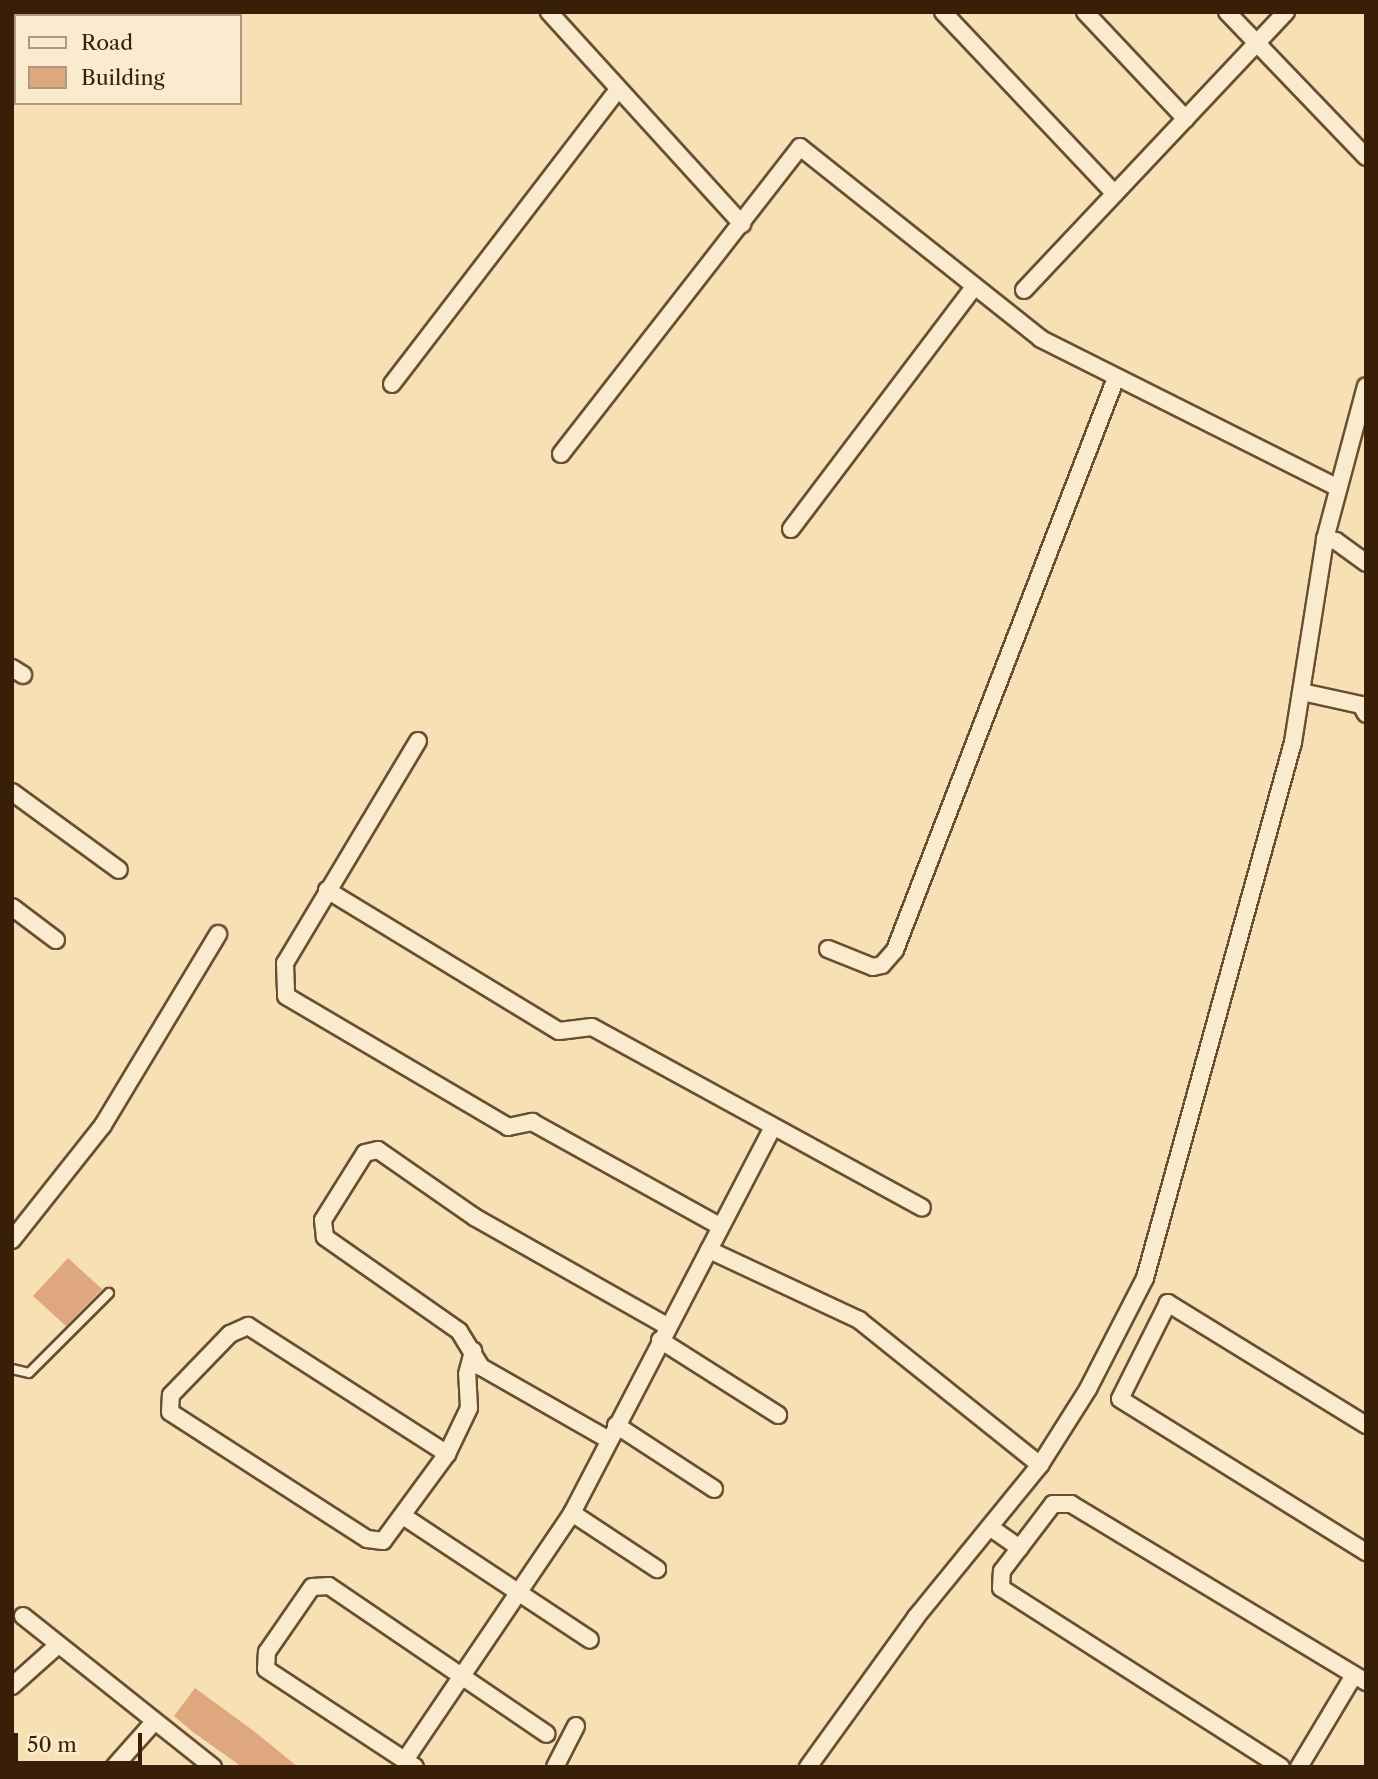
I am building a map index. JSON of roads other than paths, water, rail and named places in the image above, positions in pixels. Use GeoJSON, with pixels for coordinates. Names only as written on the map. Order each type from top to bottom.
{"type":"FeatureCollection","features":[{"type":"Feature","properties":{"kind":"street"},"geometry":{"type":"LineString","coordinates":[[549,12],[617,91],[742,224]]}},
{"type":"Feature","properties":{"kind":"street"},"geometry":{"type":"LineString","coordinates":[[943,12],[1115,194]]}},
{"type":"Feature","properties":{"kind":"street"},"geometry":{"type":"LineString","coordinates":[[1085,12],[1186,119]]}},
{"type":"Feature","properties":{"kind":"street"},"geometry":{"type":"LineString","coordinates":[[1227,12],[1366,157]]}},
{"type":"Feature","properties":{"kind":"street"},"geometry":{"type":"LineString","coordinates":[[1024,290],[1286,12]]}},
{"type":"Feature","properties":{"kind":"street"},"geometry":{"type":"LineString","coordinates":[[392,384],[617,91]]}},
{"type":"Feature","properties":{"kind":"street"},"geometry":{"type":"LineString","coordinates":[[561,454],[800,147],[1041,339],[1337,487]]}},
{"type":"Feature","properties":{"kind":"street"},"geometry":{"type":"LineString","coordinates":[[791,529],[974,286]]}},
{"type":"Feature","properties":{"kind":"street"},"geometry":{"type":"LineString","coordinates":[[828,949],[873,967],[882,965],[895,950],[1116,378]]}},
{"type":"Feature","properties":{"kind":"street"},"geometry":{"type":"LineString","coordinates":[[808,1767],[916,1617],[1040,1465],[1116,1338],[1145,1278],[1293,743],[1325,539],[1366,386]]}},
{"type":"Feature","properties":{"kind":"street"},"geometry":{"type":"LineString","coordinates":[[1325,539],[1336,541],[1366,563]]}},
{"type":"Feature","properties":{"kind":"street"},"geometry":{"type":"LineString","coordinates":[[1302,692],[1361,705],[1366,714]]}},
{"type":"Feature","properties":{"kind":"street"},"geometry":{"type":"LineString","coordinates":[[418,741],[285,963],[286,996],[508,1127],[532,1122],[719,1226]]}},
{"type":"Feature","properties":{"kind":"street"},"geometry":{"type":"LineString","coordinates":[[12,792],[119,870]]}},
{"type":"Feature","properties":{"kind":"street"},"geometry":{"type":"LineString","coordinates":[[327,890],[559,1031],[592,1027],[772,1129],[922,1208]]}},
{"type":"Feature","properties":{"kind":"street"},"geometry":{"type":"LineString","coordinates":[[12,907],[56,940]]}},
{"type":"Feature","properties":{"kind":"street"},"geometry":{"type":"LineString","coordinates":[[12,1240],[103,1125],[218,934]]}},
{"type":"Feature","properties":{"kind":"street"},"geometry":{"type":"LineString","coordinates":[[547,1734],[462,1676],[319,1584],[267,1653],[266,1669],[410,1763],[462,1676],[521,1594],[572,1513],[719,1226],[772,1129]]}},
{"type":"Feature","properties":{"kind":"street"},"geometry":{"type":"LineString","coordinates":[[714,1489],[612,1433],[481,1367],[459,1331],[325,1237],[323,1220],[371,1149],[379,1150],[476,1218],[664,1333],[778,1415]]}},
{"type":"Feature","properties":{"kind":"street"},"geometry":{"type":"LineString","coordinates":[[709,1250],[859,1320],[1040,1465]]}},
{"type":"Feature","properties":{"kind":"street"},"geometry":{"type":"LineString","coordinates":[[1366,1425],[1168,1303],[1119,1399],[1366,1552]]}},
{"type":"Feature","properties":{"kind":"street"},"geometry":{"type":"LineString","coordinates":[[447,1454],[248,1326],[230,1334],[171,1395],[170,1412],[367,1539],[383,1541],[447,1454],[469,1408],[467,1374],[473,1351]]}},
{"type":"Feature","properties":{"kind":"street"},"geometry":{"type":"LineString","coordinates":[[1116,1338],[1143,1352]]}},
{"type":"Feature","properties":{"kind":"street"},"geometry":{"type":"LineString","coordinates":[[1281,1767],[1008,1595],[1000,1580],[1053,1504],[1065,1501],[1360,1679],[1299,1767]]}},
{"type":"Feature","properties":{"kind":"street"},"geometry":{"type":"LineString","coordinates":[[572,1513],[657,1569]]}},
{"type":"Feature","properties":{"kind":"street"},"geometry":{"type":"LineString","coordinates":[[403,1516],[590,1640]]}},
{"type":"Feature","properties":{"kind":"street"},"geometry":{"type":"LineString","coordinates":[[991,1528],[1020,1548]]}},
{"type":"Feature","properties":{"kind":"street"},"geometry":{"type":"LineString","coordinates":[[23,1616],[213,1767]]}},
{"type":"Feature","properties":{"kind":"street"},"geometry":{"type":"LineString","coordinates":[[12,1686],[58,1645]]}},
{"type":"Feature","properties":{"kind":"street"},"geometry":{"type":"LineString","coordinates":[[114,1767],[154,1722]]}},
{"type":"Feature","properties":{"kind":"street"},"geometry":{"type":"LineString","coordinates":[[555,1767],[576,1726]]}},
{"type":"Feature","properties":{"kind":"lane"},"geometry":{"type":"LineString","coordinates":[[12,1369],[29,1373],[109,1293]]}}]}
